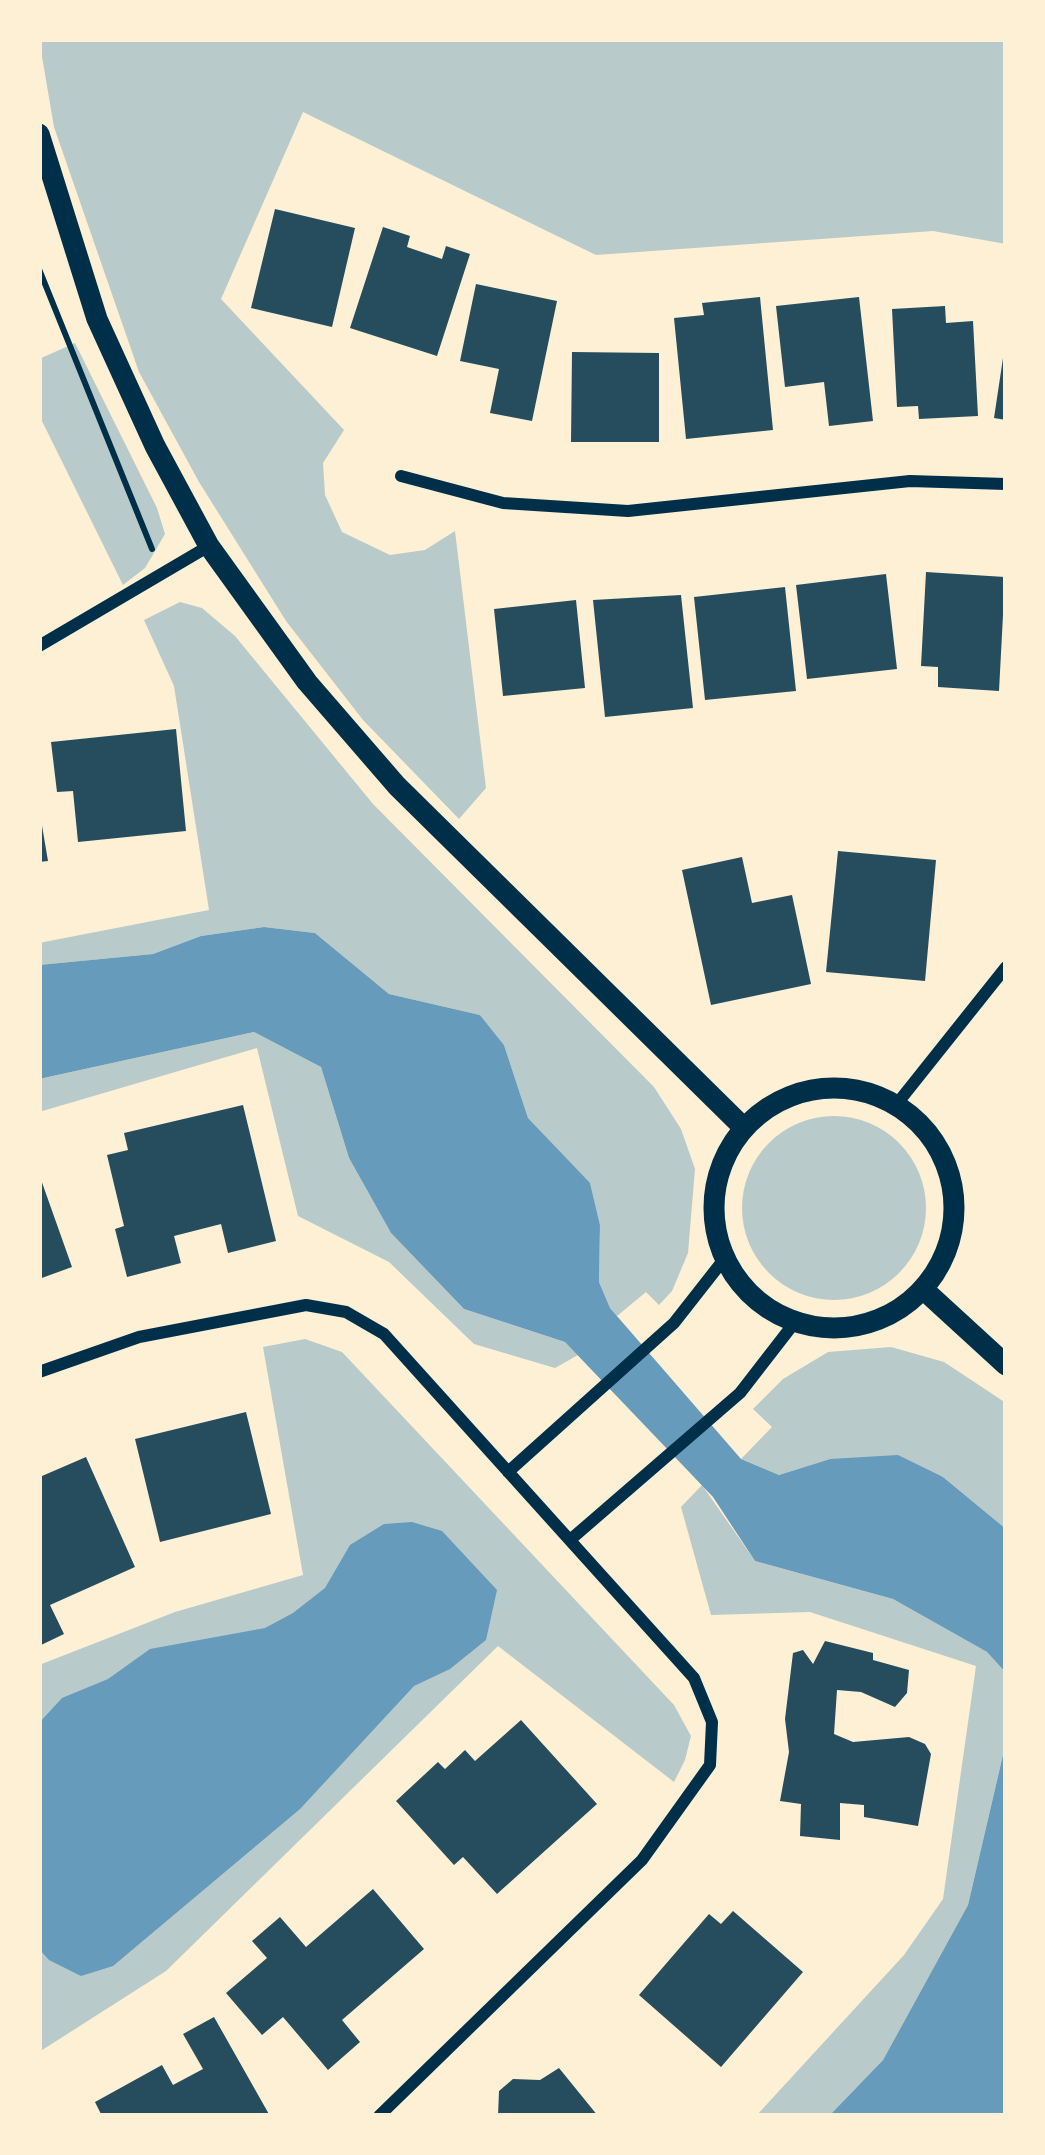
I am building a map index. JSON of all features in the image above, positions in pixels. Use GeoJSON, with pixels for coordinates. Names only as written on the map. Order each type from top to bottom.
{"type":"FeatureCollection","features":[{"type":"Feature","properties":{"kind":"street"},"geometry":{"type":"LineString","coordinates":[[39,134],[98,319],[155,446],[209,546],[307,682],[397,786],[744,1128]]}},
{"type":"Feature","properties":{"kind":"street"},"geometry":{"type":"LineString","coordinates":[[400,476],[503,502],[628,511],[910,481],[1006,484]]}},
{"type":"Feature","properties":{"kind":"street"},"geometry":{"type":"LineString","coordinates":[[39,646],[209,546]]}},
{"type":"Feature","properties":{"kind":"street"},"geometry":{"type":"LineString","coordinates":[[896,1105],[1006,967]]}},
{"type":"Feature","properties":{"kind":"street"},"geometry":{"type":"LineString","coordinates":[[852,1088],[896,1105],[937,1146],[953,1202],[946,1250],[922,1289],[896,1311],[863,1325],[829,1328],[795,1322],[742,1286],[725,1258],[715,1225],[715,1190],[725,1156],[744,1128],[778,1100],[802,1091],[852,1088]]}},
{"type":"Feature","properties":{"kind":"street"},"geometry":{"type":"LineString","coordinates":[[508,1472],[674,1323],[725,1258]]}},
{"type":"Feature","properties":{"kind":"street"},"geometry":{"type":"LineString","coordinates":[[922,1289],[1006,1365]]}},
{"type":"Feature","properties":{"kind":"street"},"geometry":{"type":"LineString","coordinates":[[39,1372],[139,1337],[306,1305],[346,1312],[383,1334],[694,1678],[712,1721],[710,1765],[642,1860],[379,2116]]}},
{"type":"Feature","properties":{"kind":"street"},"geometry":{"type":"LineString","coordinates":[[570,1540],[740,1393],[795,1322]]}},
{"type":"Feature","properties":{"kind":"path"},"geometry":{"type":"LineString","coordinates":[[39,269],[163,574]]}},
{"type":"Feature","properties":{"kind":"shaded area"},"geometry":{"type":"Polygon","coordinates":[[[39,39],[1006,39],[1006,244],[933,231],[596,255],[303,112],[221,299],[344,430],[323,463],[325,495],[342,532],[390,555],[425,550],[455,531],[486,788],[459,819],[363,720],[286,621],[199,482],[139,372],[54,127],[39,39]]]}},
{"type":"Feature","properties":{"kind":"shaded area"},"geometry":{"type":"Polygon","coordinates":[[[75,343],[157,508],[165,534],[145,568],[123,585],[39,415],[39,359],[75,343]]]}},
{"type":"Feature","properties":{"kind":"shaded area"},"geometry":{"type":"Polygon","coordinates":[[[180,602],[202,608],[235,636],[373,804],[654,1087],[681,1129],[695,1169],[688,1253],[672,1291],[659,1305],[646,1292],[617,1316],[610,1308],[599,1282],[600,1225],[590,1184],[528,1118],[504,1045],[480,1015],[389,994],[315,933],[264,927],[201,936],[153,954],[39,965],[39,943],[209,910],[174,686],[144,620],[180,602]]]}},
{"type":"Feature","properties":{"kind":"shaded area"},"geometry":{"type":"Polygon","coordinates":[[[254,1032],[321,1067],[349,1158],[391,1233],[464,1309],[565,1342],[578,1355],[555,1368],[474,1344],[389,1262],[298,1216],[257,1048],[39,1112],[39,1079],[254,1032]]]}},
{"type":"Feature","properties":{"kind":"shaded area"},"geometry":{"type":"Polygon","coordinates":[[[834,1116],[869,1123],[899,1143],[919,1173],[926,1208],[919,1243],[899,1273],[869,1293],[834,1300],[799,1293],[769,1273],[749,1243],[742,1208],[749,1173],[769,1143],[799,1123],[834,1116]]]}},
{"type":"Feature","properties":{"kind":"shaded area"},"geometry":{"type":"Polygon","coordinates":[[[305,1339],[342,1352],[674,1705],[691,1736],[685,1760],[674,1782],[498,1646],[166,1971],[39,2052],[39,1665],[175,1612],[303,1575],[263,1347],[305,1339]]]}},
{"type":"Feature","properties":{"kind":"shaded area"},"geometry":{"type":"Polygon","coordinates":[[[891,1347],[944,1362],[1006,1403],[1006,1529],[943,1477],[830,1459],[779,1475],[741,1459],[772,1427],[753,1409],[783,1379],[828,1352],[891,1347]]]}},
{"type":"Feature","properties":{"kind":"shaded area"},"geometry":{"type":"Polygon","coordinates":[[[702,1485],[755,1561],[893,1599],[987,1652],[1006,1673],[1006,1742],[968,1905],[883,2060],[829,2116],[756,2116],[904,1955],[943,1899],[976,1666],[810,1612],[711,1615],[681,1507],[702,1485]]]}},
{"type":"Feature","properties":{"kind":"water"},"geometry":{"type":"Polygon","coordinates":[[[264,927],[315,933],[389,994],[480,1015],[504,1045],[528,1118],[590,1183],[600,1225],[599,1282],[610,1308],[741,1459],[779,1475],[830,1459],[898,1455],[943,1477],[1006,1529],[1006,1673],[987,1652],[893,1599],[755,1561],[713,1497],[565,1342],[464,1309],[391,1233],[349,1158],[321,1067],[254,1032],[39,1079],[39,965],[153,954],[201,936],[264,927]]]}},
{"type":"Feature","properties":{"kind":"water"},"geometry":{"type":"Polygon","coordinates":[[[412,1522],[442,1531],[497,1590],[486,1640],[450,1669],[414,1686],[300,1809],[113,1966],[81,1976],[49,1960],[39,1949],[39,1723],[62,1698],[108,1679],[150,1649],[265,1628],[293,1613],[325,1588],[350,1545],[384,1524],[412,1522]]]}},
{"type":"Feature","properties":{"kind":"water"},"geometry":{"type":"Polygon","coordinates":[[[1006,1742],[1006,2116],[829,2116],[883,2060],[968,1905],[1006,1742]]]}},
{"type":"Feature","properties":{"kind":"building"},"geometry":{"type":"Polygon","coordinates":[[[275,209],[355,228],[332,327],[251,308],[275,209]]]}},
{"type":"Feature","properties":{"kind":"building"},"geometry":{"type":"Polygon","coordinates":[[[383,227],[410,236],[407,247],[442,259],[446,246],[470,254],[437,356],[350,328],[383,227]]]}},
{"type":"Feature","properties":{"kind":"building"},"geometry":{"type":"Polygon","coordinates":[[[476,284],[557,301],[532,421],[490,413],[499,369],[460,361],[476,284]]]}},
{"type":"Feature","properties":{"kind":"building"},"geometry":{"type":"Polygon","coordinates":[[[760,297],[773,430],[686,439],[674,318],[704,315],[702,303],[760,297]]]}},
{"type":"Feature","properties":{"kind":"building"},"geometry":{"type":"Polygon","coordinates":[[[859,297],[873,421],[829,426],[824,382],[785,387],[776,306],[859,297]]]}},
{"type":"Feature","properties":{"kind":"building"},"geometry":{"type":"Polygon","coordinates":[[[945,306],[946,323],[973,321],[978,416],[919,419],[918,406],[897,407],[892,309],[945,306]]]}},
{"type":"Feature","properties":{"kind":"building"},"geometry":{"type":"Polygon","coordinates":[[[572,352],[659,353],[659,442],[571,442],[572,352]]]}},
{"type":"Feature","properties":{"kind":"building"},"geometry":{"type":"Polygon","coordinates":[[[1006,358],[1006,420],[994,418],[1006,358]]]}},
{"type":"Feature","properties":{"kind":"building"},"geometry":{"type":"Polygon","coordinates":[[[926,572],[1005,577],[999,691],[938,687],[938,667],[921,666],[926,572]]]}},
{"type":"Feature","properties":{"kind":"building"},"geometry":{"type":"Polygon","coordinates":[[[886,574],[897,669],[807,679],[796,585],[886,574]]]}},
{"type":"Feature","properties":{"kind":"building"},"geometry":{"type":"Polygon","coordinates":[[[785,587],[796,691],[705,700],[694,597],[785,587]]]}},
{"type":"Feature","properties":{"kind":"building"},"geometry":{"type":"Polygon","coordinates":[[[681,595],[693,708],[605,717],[593,600],[681,595]]]}},
{"type":"Feature","properties":{"kind":"building"},"geometry":{"type":"Polygon","coordinates":[[[576,600],[585,688],[503,696],[494,609],[576,600]]]}},
{"type":"Feature","properties":{"kind":"building"},"geometry":{"type":"Polygon","coordinates":[[[176,729],[186,831],[78,842],[73,791],[57,792],[51,742],[176,729]]]}},
{"type":"Feature","properties":{"kind":"building"},"geometry":{"type":"Polygon","coordinates":[[[39,808],[48,861],[39,862],[39,808]]]}},
{"type":"Feature","properties":{"kind":"building"},"geometry":{"type":"Polygon","coordinates":[[[838,851],[936,860],[925,981],[826,972],[838,851]]]}},
{"type":"Feature","properties":{"kind":"building"},"geometry":{"type":"Polygon","coordinates":[[[742,857],[752,903],[792,895],[811,984],[711,1005],[682,870],[742,857]]]}},
{"type":"Feature","properties":{"kind":"building"},"geometry":{"type":"Polygon","coordinates":[[[243,1105],[276,1241],[228,1253],[221,1224],[174,1236],[181,1263],[127,1277],[115,1229],[124,1226],[107,1155],[128,1150],[124,1133],[243,1105]]]}},
{"type":"Feature","properties":{"kind":"building"},"geometry":{"type":"Polygon","coordinates":[[[39,1174],[72,1267],[39,1279],[39,1174]]]}},
{"type":"Feature","properties":{"kind":"building"},"geometry":{"type":"Polygon","coordinates":[[[246,1412],[271,1514],[160,1542],[135,1439],[246,1412]]]}},
{"type":"Feature","properties":{"kind":"building"},"geometry":{"type":"Polygon","coordinates":[[[86,1457],[135,1567],[50,1605],[64,1634],[39,1646],[39,1471],[42,1476],[86,1457]]]}},
{"type":"Feature","properties":{"kind":"building"},"geometry":{"type":"Polygon","coordinates":[[[825,1641],[873,1653],[873,1660],[909,1670],[907,1693],[895,1707],[861,1692],[837,1690],[834,1734],[853,1742],[909,1737],[925,1744],[931,1754],[918,1826],[864,1817],[864,1805],[840,1803],[840,1840],[800,1836],[801,1804],[780,1801],[789,1752],[785,1719],[793,1653],[803,1650],[813,1664],[825,1641]]]}},
{"type":"Feature","properties":{"kind":"building"},"geometry":{"type":"Polygon","coordinates":[[[521,1720],[597,1804],[497,1894],[463,1857],[454,1865],[396,1801],[438,1762],[445,1769],[465,1750],[475,1761],[521,1720]]]}},
{"type":"Feature","properties":{"kind":"building"},"geometry":{"type":"Polygon","coordinates":[[[373,1889],[424,1949],[342,2020],[360,2042],[328,2070],[283,2017],[262,2035],[226,1993],[267,1958],[252,1941],[280,1917],[306,1947],[373,1889]]]}},
{"type":"Feature","properties":{"kind":"building"},"geometry":{"type":"Polygon","coordinates":[[[733,1911],[803,1972],[721,2067],[639,1995],[709,1914],[721,1924],[733,1911]]]}},
{"type":"Feature","properties":{"kind":"building"},"geometry":{"type":"Polygon","coordinates":[[[214,2017],[270,2116],[102,2116],[95,2102],[162,2065],[173,2085],[203,2069],[183,2034],[214,2017]]]}},
{"type":"Feature","properties":{"kind":"building"},"geometry":{"type":"Polygon","coordinates":[[[559,2068],[598,2116],[498,2116],[499,2091],[513,2079],[540,2080],[559,2068]]]}}]}
